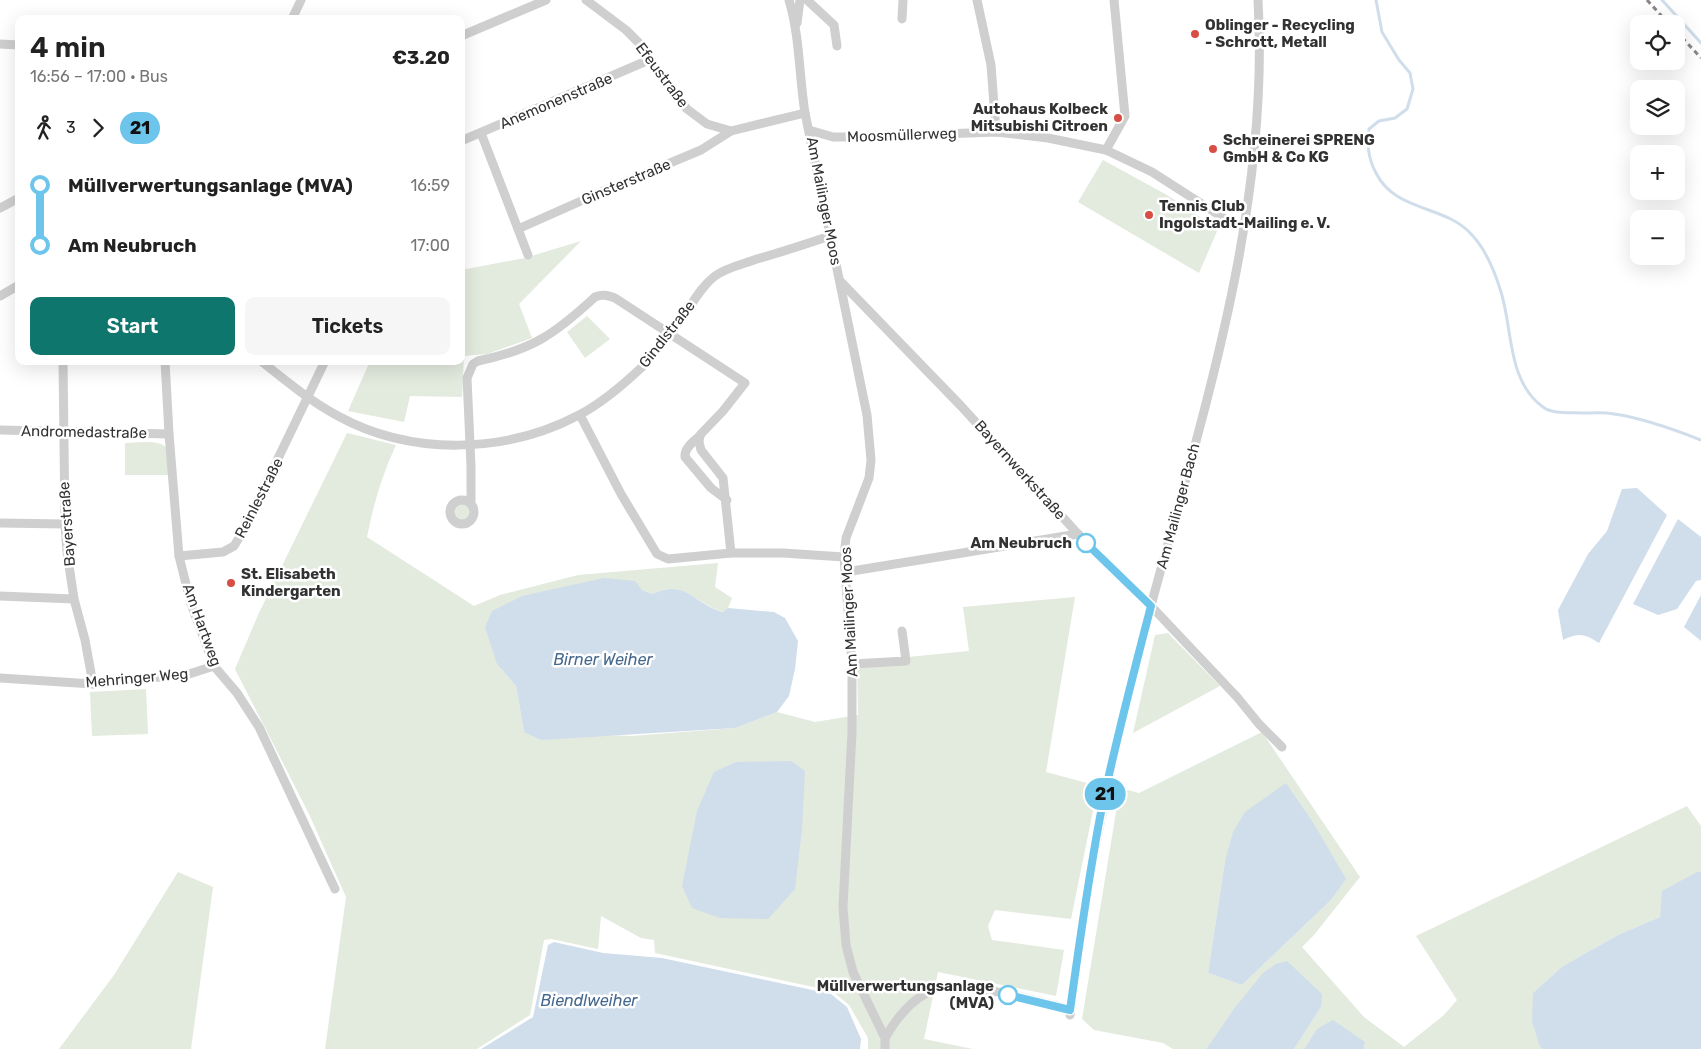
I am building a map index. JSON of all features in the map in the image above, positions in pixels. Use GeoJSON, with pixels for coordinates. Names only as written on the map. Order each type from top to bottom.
{"type":"FeatureCollection","features":[{"type":"Feature","properties":{"kind":"street"},"geometry":{"type":"LineString","coordinates":[[294,15],[301,0]]}},
{"type":"Feature","properties":{"kind":"street"},"geometry":{"type":"LineString","coordinates":[[465,34],[546,0]]}},
{"type":"Feature","properties":{"kind":"street","name":"Efeustraße"},"geometry":{"type":"LineString","coordinates":[[586,0],[626,30],[640,44],[675,95],[687,109],[707,124],[731,131],[805,113]]}},
{"type":"Feature","properties":{"kind":"street","name":"Am Mailinger Moos"},"geometry":{"type":"LineString","coordinates":[[789,0],[796,28],[800,82],[805,113],[867,415],[870,460],[869,478],[846,538],[844,557],[852,664],[851,761],[843,906],[846,945],[853,972],[885,1038],[885,1049]]}},
{"type":"Feature","properties":{"kind":"street","name":"Am Mailinger Moos"},"geometry":{"type":"LineString","coordinates":[[796,28],[800,0]]}},
{"type":"Feature","properties":{"kind":"street"},"geometry":{"type":"LineString","coordinates":[[807,0],[834,25],[837,46]]}},
{"type":"Feature","properties":{"kind":"street"},"geometry":{"type":"LineString","coordinates":[[902,19],[903,0]]}},
{"type":"Feature","properties":{"kind":"street"},"geometry":{"type":"LineString","coordinates":[[976,0],[990,65],[996,132]]}},
{"type":"Feature","properties":{"kind":"street"},"geometry":{"type":"LineString","coordinates":[[1106,150],[1125,116],[1114,0]]}},
{"type":"Feature","properties":{"kind":"street","name":"Am Mailinger Bach"},"geometry":{"type":"LineString","coordinates":[[885,1038],[897,1017],[915,1000],[937,989],[961,986],[1070,1012],[1085,902],[1103,803],[1125,702],[1218,353],[1232,293],[1252,176],[1259,79],[1258,0]]}},
{"type":"Feature","properties":{"kind":"street"},"geometry":{"type":"LineString","coordinates":[[0,44],[15,45]]}},
{"type":"Feature","properties":{"kind":"street","name":"Anemonenstraße"},"geometry":{"type":"LineString","coordinates":[[465,139],[651,60]]}},
{"type":"Feature","properties":{"kind":"street","name":"Moosmüllerweg"},"geometry":{"type":"LineString","coordinates":[[809,130],[833,136],[861,137],[996,132],[1048,138],[1106,150],[1152,172],[1230,222],[1244,226]]}},
{"type":"Feature","properties":{"kind":"street","name":"Ginsterstraße"},"geometry":{"type":"LineString","coordinates":[[518,229],[701,150],[731,131]]}},
{"type":"Feature","properties":{"kind":"street"},"geometry":{"type":"LineString","coordinates":[[481,133],[528,255]]}},
{"type":"Feature","properties":{"kind":"street"},"geometry":{"type":"LineString","coordinates":[[0,208],[15,200]]}},
{"type":"Feature","properties":{"kind":"street","name":"Gindlstraße"},"geometry":{"type":"LineString","coordinates":[[266,365],[308,398],[339,417],[398,439],[433,445],[470,445],[529,435],[580,415],[610,394],[643,366],[671,334],[702,288],[716,276],[735,266],[830,236]]}},
{"type":"Feature","properties":{"kind":"street","name":"Bayernwerkstraße"},"geometry":{"type":"LineString","coordinates":[[840,281],[961,406],[1078,534],[1151,606],[1282,747]]}},
{"type":"Feature","properties":{"kind":"street"},"geometry":{"type":"LineString","coordinates":[[0,296],[15,287]]}},
{"type":"Feature","properties":{"kind":"street"},"geometry":{"type":"LineString","coordinates":[[471,504],[467,378],[473,364],[478,361],[505,355],[539,342],[566,324],[595,297],[600,295],[615,298],[746,383],[685,453],[686,457],[711,488],[727,500]]}},
{"type":"Feature","properties":{"kind":"street","name":"Bayerstraße"},"geometry":{"type":"LineString","coordinates":[[62,365],[65,524],[74,599],[85,640],[93,684]]}},
{"type":"Feature","properties":{"kind":"street","name":"Am Hartweg"},"geometry":{"type":"LineString","coordinates":[[165,365],[179,556],[191,604],[214,666],[237,693],[258,727],[336,889]]}},
{"type":"Feature","properties":{"kind":"street","name":"Reinlestraße"},"geometry":{"type":"LineString","coordinates":[[179,556],[223,552],[234,546],[324,365]]}},
{"type":"Feature","properties":{"kind":"street"},"geometry":{"type":"LineString","coordinates":[[580,415],[621,494],[657,554],[668,559],[731,553],[783,553],[844,557]]}},
{"type":"Feature","properties":{"kind":"street","name":"Andromedastraße"},"geometry":{"type":"LineString","coordinates":[[0,430],[63,433],[169,434]]}},
{"type":"Feature","properties":{"kind":"street"},"geometry":{"type":"LineString","coordinates":[[700,435],[701,450],[724,478],[731,553]]}},
{"type":"Feature","properties":{"kind":"street"},"geometry":{"type":"LineString","coordinates":[[0,523],[65,524]]}},
{"type":"Feature","properties":{"kind":"street"},"geometry":{"type":"LineString","coordinates":[[846,572],[1078,534]]}},
{"type":"Feature","properties":{"kind":"street"},"geometry":{"type":"LineString","coordinates":[[0,596],[74,599]]}},
{"type":"Feature","properties":{"kind":"street"},"geometry":{"type":"LineString","coordinates":[[852,664],[906,661],[902,632]]}},
{"type":"Feature","properties":{"kind":"street","name":"Mehringer Weg"},"geometry":{"type":"LineString","coordinates":[[0,678],[93,684],[189,674],[214,666]]}},
{"type":"Feature","properties":{"kind":"shaded area","name":"Tennis Club Ingolstadt-Mailing e. V."},"geometry":{"type":"Polygon","coordinates":[[[1103,160],[1167,195],[1218,229],[1199,273],[1078,202],[1103,160]]]}},
{"type":"Feature","properties":{"kind":"shaded area"},"geometry":{"type":"Polygon","coordinates":[[[581,241],[519,304],[532,338],[487,354],[465,356],[465,269],[525,258],[581,241]]]}},
{"type":"Feature","properties":{"kind":"shaded area"},"geometry":{"type":"Polygon","coordinates":[[[587,316],[610,339],[585,358],[567,332],[587,316]]]}},
{"type":"Feature","properties":{"kind":"shaded area"},"geometry":{"type":"Polygon","coordinates":[[[368,365],[464,365],[462,397],[410,396],[404,422],[348,411],[368,365]]]}},
{"type":"Feature","properties":{"kind":"shaded area"},"geometry":{"type":"Polygon","coordinates":[[[347,433],[396,445],[378,491],[367,537],[474,606],[500,595],[578,575],[718,563],[715,587],[732,598],[724,612],[682,591],[673,589],[663,590],[652,594],[642,590],[497,664],[516,686],[524,732],[631,736],[735,728],[777,712],[815,722],[858,715],[857,662],[969,651],[963,607],[1075,597],[1046,772],[1098,786],[1071,919],[995,910],[988,926],[992,940],[1064,950],[1056,996],[938,972],[924,1039],[973,1049],[868,1049],[868,1038],[849,1005],[832,991],[655,953],[654,940],[641,938],[601,916],[598,949],[551,939],[544,940],[530,1015],[477,1049],[325,1049],[346,897],[309,814],[235,669],[258,615],[347,433]]]}},
{"type":"Feature","properties":{"kind":"shaded area"},"geometry":{"type":"Polygon","coordinates":[[[142,442],[165,446],[169,456],[168,475],[125,475],[125,443],[142,442]]]}},
{"type":"Feature","properties":{"kind":"shaded area"},"geometry":{"type":"Polygon","coordinates":[[[458,503],[466,503],[471,508],[469,519],[458,521],[453,516],[453,508],[458,503]]]}},
{"type":"Feature","properties":{"kind":"shaded area"},"geometry":{"type":"Polygon","coordinates":[[[1168,633],[1220,686],[1133,733],[1155,635],[1168,633]]]}},
{"type":"Feature","properties":{"kind":"shaded area"},"geometry":{"type":"Polygon","coordinates":[[[146,689],[148,734],[92,736],[90,692],[146,689]]]}},
{"type":"Feature","properties":{"kind":"shaded area"},"geometry":{"type":"Polygon","coordinates":[[[1262,732],[1360,877],[1314,935],[1302,947],[1364,1017],[1404,1047],[1444,1015],[1457,1000],[1416,936],[1687,806],[1701,826],[1701,872],[1699,871],[1660,917],[1618,935],[1563,966],[1533,993],[1540,1047],[1543,1049],[1364,1049],[1365,1042],[1317,1029],[1304,1049],[1294,1049],[1321,1007],[1233,1010],[1206,1049],[1173,1049],[1163,1043],[1094,1030],[1082,1019],[1120,788],[1139,793],[1262,732]],[[1225,861],[1208,973],[1242,985],[1331,900],[1345,879],[1225,861]]]}},
{"type":"Feature","properties":{"kind":"shaded area"},"geometry":{"type":"Polygon","coordinates":[[[178,872],[213,887],[191,1049],[59,1049],[114,975],[178,872]]]}},
{"type":"Feature","properties":{"kind":"water"},"geometry":{"type":"Polygon","coordinates":[[[1637,488],[1667,515],[1599,643],[1582,635],[1563,640],[1558,610],[1588,554],[1607,531],[1622,489],[1637,488]]]}},
{"type":"Feature","properties":{"kind":"water"},"geometry":{"type":"Polygon","coordinates":[[[1678,519],[1701,537],[1701,580],[1696,581],[1677,609],[1658,615],[1633,604],[1678,519]]]}},
{"type":"Feature","properties":{"kind":"water","name":"Birner Weiher"},"geometry":{"type":"Polygon","coordinates":[[[604,578],[635,581],[642,590],[652,594],[673,589],[682,591],[704,604],[723,612],[728,608],[774,612],[785,618],[798,641],[795,669],[789,696],[777,712],[735,728],[541,740],[524,732],[516,686],[497,664],[485,627],[492,611],[522,596],[604,578]]]}},
{"type":"Feature","properties":{"kind":"water"},"geometry":{"type":"Polygon","coordinates":[[[1701,595],[1701,641],[1684,627],[1701,595]]]}},
{"type":"Feature","properties":{"kind":"water"},"geometry":{"type":"Polygon","coordinates":[[[791,761],[805,771],[802,829],[795,889],[768,919],[720,918],[692,908],[682,886],[697,811],[714,772],[736,762],[791,761]]]}},
{"type":"Feature","properties":{"kind":"water"},"geometry":{"type":"Polygon","coordinates":[[[1286,783],[1314,824],[1346,879],[1331,900],[1242,985],[1208,973],[1225,861],[1233,832],[1245,812],[1286,783]]]}},
{"type":"Feature","properties":{"kind":"water"},"geometry":{"type":"Polygon","coordinates":[[[1699,871],[1701,872],[1701,1049],[1543,1049],[1540,1047],[1532,1021],[1533,993],[1563,966],[1618,935],[1660,917],[1662,891],[1699,871]]]}},
{"type":"Feature","properties":{"kind":"water","name":"Biendlweiher"},"geometry":{"type":"Polygon","coordinates":[[[554,942],[603,953],[662,958],[831,994],[847,1007],[861,1039],[860,1049],[481,1049],[533,1017],[548,945],[554,942]]]}},
{"type":"Feature","properties":{"kind":"water"},"geometry":{"type":"Polygon","coordinates":[[[1287,961],[1322,994],[1321,1007],[1294,1049],[1206,1049],[1233,1010],[1263,973],[1276,964],[1287,961]]]}},
{"type":"Feature","properties":{"kind":"water"},"geometry":{"type":"Polygon","coordinates":[[[1333,1020],[1365,1042],[1364,1049],[1304,1049],[1317,1029],[1333,1020]]]}},
{"type":"Feature","properties":{"kind":"waterway"},"geometry":{"type":"LineString","coordinates":[[1376,0],[1382,32],[1399,60],[1410,73],[1413,89],[1407,109],[1395,118],[1379,121],[1369,129],[1368,141],[1371,162],[1385,186],[1396,195],[1461,225],[1482,247],[1493,269],[1501,292],[1517,369],[1531,396],[1547,410],[1562,413],[1606,413],[1636,418],[1701,440]]}},
{"type":"Feature","properties":{"kind":"waterway"},"geometry":{"type":"LineString","coordinates":[[1662,0],[1701,43]]}},
{"type":"Feature","properties":{"kind":"railway"},"geometry":{"type":"LineString","coordinates":[[1647,0],[1661,15]]}},
{"type":"Feature","properties":{"kind":"railway"},"geometry":{"type":"LineString","coordinates":[[1685,41],[1701,58]]}},
{"type":"Feature","properties":{"kind":"bus line","name":"21"},"geometry":{"type":"LineString","coordinates":[[1008,995],[1070,1010],[1085,902],[1103,803],[1125,702],[1151,606],[1086,543]]}},
{"type":"Feature","properties":{"kind":"place","name":"Oblinger - Recycling - Schrott, Metall"},"geometry":{"type":"Point","coordinates":[1195,34]}},
{"type":"Feature","properties":{"kind":"place","name":"Autohaus Kolbeck Mitsubishi Citroen"},"geometry":{"type":"Point","coordinates":[1118,118]}},
{"type":"Feature","properties":{"kind":"place","name":"Schreinerei SPRENG GmbH & Co KG"},"geometry":{"type":"Point","coordinates":[1213,149]}},
{"type":"Feature","properties":{"kind":"place","name":"Tennis Club Ingolstadt-Mailing e. V."},"geometry":{"type":"Point","coordinates":[1149,215]}},
{"type":"Feature","properties":{"kind":"place","name":"Am Neubruch"},"geometry":{"type":"Point","coordinates":[1086,543]}},
{"type":"Feature","properties":{"kind":"place","name":"St. Elisabeth Kindergarten"},"geometry":{"type":"Point","coordinates":[231,583]}},
{"type":"Feature","properties":{"kind":"place","name":"Müllverwertungsanlage (MVA)"},"geometry":{"type":"Point","coordinates":[1008,995]}}]}
